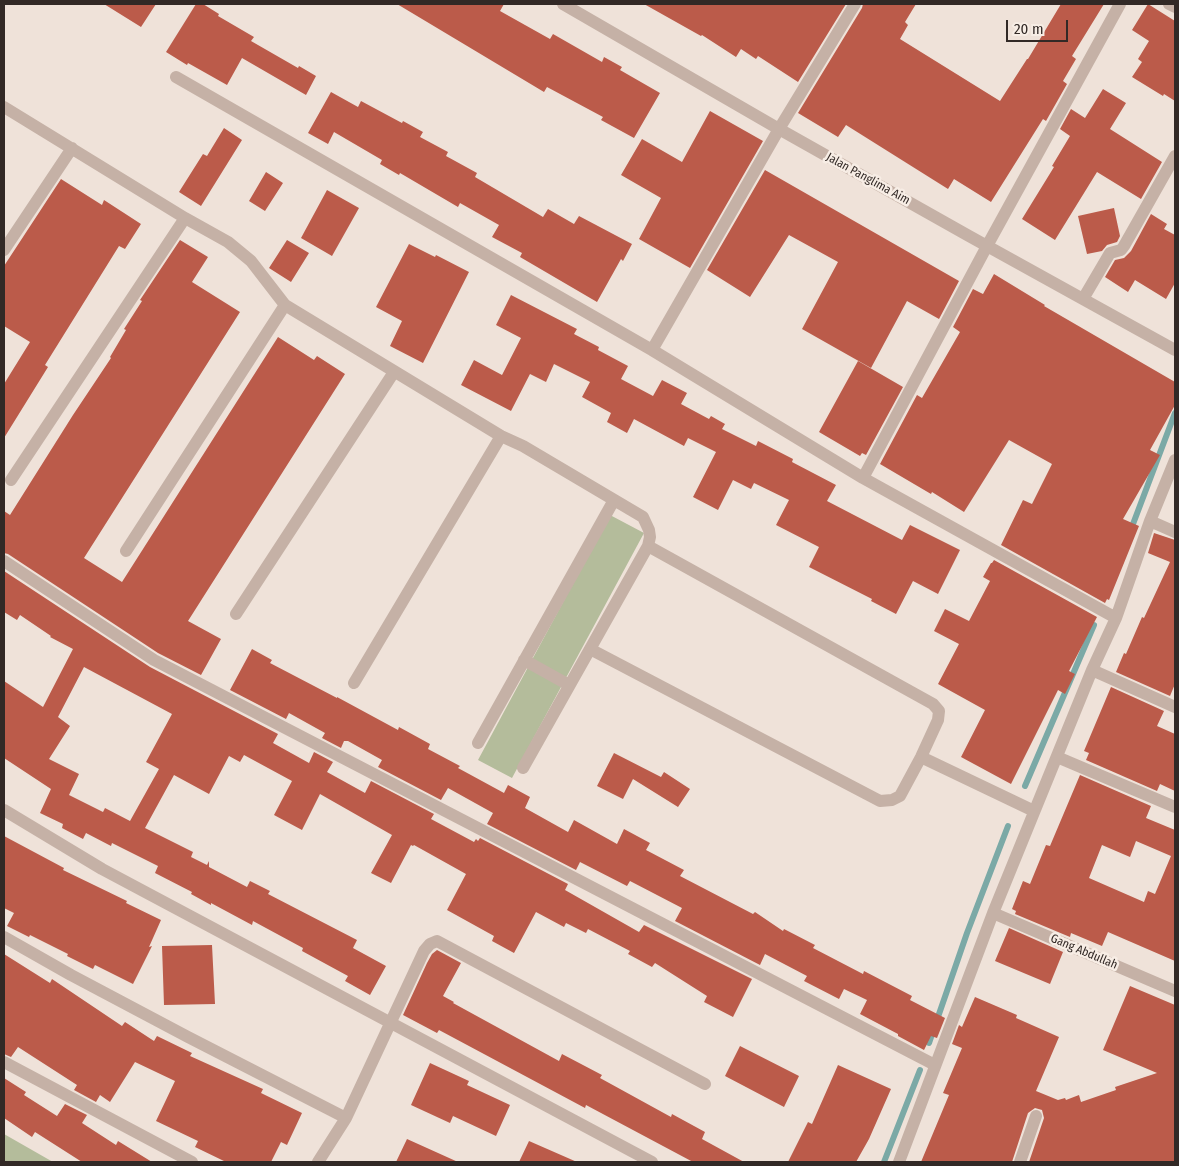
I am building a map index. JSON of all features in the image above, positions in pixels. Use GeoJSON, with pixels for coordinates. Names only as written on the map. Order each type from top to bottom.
{"type":"FeatureCollection","features":[{"type":"Feature","properties":{"kind":"street","name":"Jalan Panglima Aim"},"geometry":{"type":"LineString","coordinates":[[563,4],[778,129],[1175,350]]}},
{"type":"Feature","properties":{"kind":"street"},"geometry":{"type":"LineString","coordinates":[[652,350],[778,129],[855,4]]}},
{"type":"Feature","properties":{"kind":"street"},"geometry":{"type":"LineString","coordinates":[[863,478],[987,246],[1120,4]]}},
{"type":"Feature","properties":{"kind":"street"},"geometry":{"type":"LineString","coordinates":[[1169,4],[1175,7]]}},
{"type":"Feature","properties":{"kind":"street"},"geometry":{"type":"LineString","coordinates":[[176,77],[652,350],[863,478],[1116,618]]}},
{"type":"Feature","properties":{"kind":"street"},"geometry":{"type":"LineString","coordinates":[[4,107],[184,218],[228,242],[251,261],[284,305],[501,436],[523,446],[643,517],[649,530],[648,546],[523,768]]}},
{"type":"Feature","properties":{"kind":"street"},"geometry":{"type":"LineString","coordinates":[[4,250],[72,148]]}},
{"type":"Feature","properties":{"kind":"street"},"geometry":{"type":"LineString","coordinates":[[1083,299],[1110,253],[1121,250],[1124,246],[1175,156]]}},
{"type":"Feature","properties":{"kind":"street"},"geometry":{"type":"LineString","coordinates":[[11,480],[184,218]]}},
{"type":"Feature","properties":{"kind":"street"},"geometry":{"type":"LineString","coordinates":[[126,551],[284,305]]}},
{"type":"Feature","properties":{"kind":"street"},"geometry":{"type":"LineString","coordinates":[[236,614],[394,372]]}},
{"type":"Feature","properties":{"kind":"street"},"geometry":{"type":"LineString","coordinates":[[354,683],[501,436]]}},
{"type":"Feature","properties":{"kind":"street"},"geometry":{"type":"LineString","coordinates":[[899,1162],[993,913],[1092,670],[1116,618],[1150,521],[1175,460]]}},
{"type":"Feature","properties":{"kind":"street"},"geometry":{"type":"LineString","coordinates":[[478,743],[614,500]]}},
{"type":"Feature","properties":{"kind":"street"},"geometry":{"type":"LineString","coordinates":[[1150,521],[1175,532]]}},
{"type":"Feature","properties":{"kind":"street"},"geometry":{"type":"LineString","coordinates":[[590,650],[880,801],[892,800],[900,796],[922,756],[938,720],[939,711],[933,704],[648,546]]}},
{"type":"Feature","properties":{"kind":"street"},"geometry":{"type":"LineString","coordinates":[[4,561],[154,660],[935,1066]]}},
{"type":"Feature","properties":{"kind":"street"},"geometry":{"type":"LineString","coordinates":[[524,660],[569,685]]}},
{"type":"Feature","properties":{"kind":"street"},"geometry":{"type":"LineString","coordinates":[[1092,670],[1175,707]]}},
{"type":"Feature","properties":{"kind":"street"},"geometry":{"type":"LineString","coordinates":[[922,756],[1034,810]]}},
{"type":"Feature","properties":{"kind":"street"},"geometry":{"type":"LineString","coordinates":[[1057,757],[1175,807]]}},
{"type":"Feature","properties":{"kind":"street"},"geometry":{"type":"LineString","coordinates":[[4,810],[102,869],[652,1162]]}},
{"type":"Feature","properties":{"kind":"street","name":"Gang Abdullah"},"geometry":{"type":"LineString","coordinates":[[993,913],[1175,991]]}},
{"type":"Feature","properties":{"kind":"street"},"geometry":{"type":"LineString","coordinates":[[4,937],[180,1032],[346,1118]]}},
{"type":"Feature","properties":{"kind":"street"},"geometry":{"type":"LineString","coordinates":[[318,1162],[346,1118],[424,951],[430,944],[437,941],[706,1084]]}},
{"type":"Feature","properties":{"kind":"street"},"geometry":{"type":"LineString","coordinates":[[4,1062],[192,1162]]}},
{"type":"Feature","properties":{"kind":"street"},"geometry":{"type":"LineString","coordinates":[[1020,1162],[1036,1116]]}},
{"type":"Feature","properties":{"kind":"green space"},"geometry":{"type":"Polygon","coordinates":[[[610,515],[644,533],[512,778],[478,760],[610,515]]]}},
{"type":"Feature","properties":{"kind":"green space"},"geometry":{"type":"Polygon","coordinates":[[[4,1134],[53,1162],[4,1162],[4,1134]]]}},
{"type":"Feature","properties":{"kind":"building"},"geometry":{"type":"Polygon","coordinates":[[[104,4],[156,4],[141,27],[104,4]]]}},
{"type":"Feature","properties":{"kind":"building"},"geometry":{"type":"Polygon","coordinates":[[[196,4],[203,4],[219,14],[218,16],[254,37],[251,41],[316,76],[306,95],[242,58],[227,85],[166,52],[196,4]]]}},
{"type":"Feature","properties":{"kind":"building"},"geometry":{"type":"Polygon","coordinates":[[[397,4],[504,4],[500,11],[550,39],[553,34],[602,62],[604,57],[622,67],[620,70],[660,93],[634,138],[601,120],[603,117],[547,87],[544,92],[397,4]]]}},
{"type":"Feature","properties":{"kind":"building"},"geometry":{"type":"Polygon","coordinates":[[[644,4],[846,4],[798,82],[758,56],[756,59],[741,49],[736,57],[702,35],[644,4]]]}},
{"type":"Feature","properties":{"kind":"building"},"geometry":{"type":"Polygon","coordinates":[[[863,4],[916,4],[905,22],[908,25],[900,39],[1000,101],[1061,4],[1104,4],[1072,56],[1076,59],[1063,81],[1067,84],[1046,121],[1043,119],[991,202],[954,179],[948,189],[846,125],[838,137],[798,113],[863,4]]]}},
{"type":"Feature","properties":{"kind":"building"},"geometry":{"type":"Polygon","coordinates":[[[1148,4],[1175,21],[1175,101],[1132,77],[1142,62],[1138,59],[1149,41],[1132,30],[1148,4]]]}},
{"type":"Feature","properties":{"kind":"building"},"geometry":{"type":"Polygon","coordinates":[[[1103,89],[1126,103],[1110,129],[1162,162],[1141,199],[1097,172],[1055,240],[1022,219],[1054,167],[1052,166],[1070,136],[1060,129],[1071,109],[1085,118],[1103,89]]]}},
{"type":"Feature","properties":{"kind":"building"},"geometry":{"type":"Polygon","coordinates":[[[331,92],[358,107],[361,101],[423,132],[420,137],[448,152],[446,156],[477,173],[475,177],[543,217],[548,209],[574,224],[579,216],[632,244],[623,261],[621,259],[597,302],[520,257],[522,253],[492,237],[499,225],[460,203],[458,207],[400,173],[399,175],[380,164],[382,160],[334,132],[328,144],[308,133],[331,92]]]}},
{"type":"Feature","properties":{"kind":"building"},"geometry":{"type":"Polygon","coordinates":[[[710,111],[763,141],[690,268],[639,239],[661,198],[621,175],[642,139],[682,162],[710,111]]]}},
{"type":"Feature","properties":{"kind":"building"},"geometry":{"type":"Polygon","coordinates":[[[224,128],[242,140],[201,206],[179,192],[203,154],[207,156],[224,128]]]}},
{"type":"Feature","properties":{"kind":"building"},"geometry":{"type":"Polygon","coordinates":[[[765,170],[959,281],[939,319],[907,301],[871,368],[802,329],[838,262],[789,235],[750,297],[707,270],[765,170]]]}},
{"type":"Feature","properties":{"kind":"building"},"geometry":{"type":"Polygon","coordinates":[[[266,172],[283,183],[265,211],[249,201],[266,172]]]}},
{"type":"Feature","properties":{"kind":"building"},"geometry":{"type":"Polygon","coordinates":[[[61,179],[102,205],[104,200],[141,224],[125,249],[119,246],[45,365],[48,367],[4,438],[4,384],[30,342],[4,326],[4,266],[61,179]]]}},
{"type":"Feature","properties":{"kind":"building"},"geometry":{"type":"Polygon","coordinates":[[[327,190],[359,208],[332,256],[301,238],[327,190]]]}},
{"type":"Feature","properties":{"kind":"building"},"geometry":{"type":"Polygon","coordinates":[[[1114,208],[1120,236],[1117,242],[1107,245],[1102,251],[1087,254],[1078,216],[1114,208]]]}},
{"type":"Feature","properties":{"kind":"building"},"geometry":{"type":"Polygon","coordinates":[[[1151,214],[1167,224],[1164,229],[1175,235],[1175,283],[1166,299],[1135,280],[1128,292],[1105,277],[1115,260],[1124,258],[1131,251],[1151,214]]]}},
{"type":"Feature","properties":{"kind":"building"},"geometry":{"type":"Polygon","coordinates":[[[180,240],[208,257],[192,282],[240,312],[84,558],[122,582],[278,337],[314,360],[317,356],[345,374],[188,621],[221,639],[201,675],[158,653],[4,553],[4,511],[10,515],[111,358],[126,330],[124,329],[142,301],[140,300],[180,240]]]}},
{"type":"Feature","properties":{"kind":"building"},"geometry":{"type":"Polygon","coordinates":[[[287,240],[309,253],[291,282],[269,268],[287,240]]]}},
{"type":"Feature","properties":{"kind":"building"},"geometry":{"type":"Polygon","coordinates":[[[409,244],[469,272],[423,363],[390,346],[402,321],[376,307],[409,244]]]}},
{"type":"Feature","properties":{"kind":"building"},"geometry":{"type":"Polygon","coordinates":[[[994,274],[1044,306],[1175,382],[1175,405],[1150,450],[1160,455],[1123,519],[1139,526],[1109,600],[1107,599],[1105,603],[1001,545],[1023,500],[1032,504],[1052,464],[1009,440],[964,512],[880,464],[917,395],[922,398],[960,332],[953,327],[973,289],[983,294],[994,274]]]}},
{"type":"Feature","properties":{"kind":"building"},"geometry":{"type":"Polygon","coordinates":[[[511,295],[577,329],[574,334],[599,347],[598,350],[628,366],[621,379],[653,396],[662,380],[687,393],[681,404],[709,419],[711,416],[725,424],[722,429],[756,446],[758,441],[793,459],[792,462],[836,485],[827,501],[902,540],[910,525],[960,550],[938,594],[913,581],[896,614],[871,601],[872,599],[809,567],[819,547],[776,525],[789,500],[754,483],[751,489],[733,480],[718,510],[693,497],[716,452],[688,438],[684,446],[634,419],[627,433],[607,422],[611,413],[582,397],[590,382],[554,364],[546,382],[530,374],[511,411],[461,385],[474,360],[502,375],[521,338],[496,325],[511,295]]]}},
{"type":"Feature","properties":{"kind":"building"},"geometry":{"type":"Polygon","coordinates":[[[858,361],[903,387],[866,455],[862,453],[860,456],[819,432],[858,361]]]}},
{"type":"Feature","properties":{"kind":"building"},"geometry":{"type":"Polygon","coordinates":[[[1154,533],[1175,540],[1175,684],[1170,696],[1116,672],[1170,562],[1148,553],[1154,533]]]}},
{"type":"Feature","properties":{"kind":"building"},"geometry":{"type":"Polygon","coordinates":[[[994,560],[1097,617],[1069,671],[1075,674],[1065,694],[1058,690],[1011,784],[961,757],[985,710],[938,684],[959,644],[934,631],[945,609],[969,621],[990,581],[983,577],[994,560]]]}},
{"type":"Feature","properties":{"kind":"building"},"geometry":{"type":"Polygon","coordinates":[[[4,571],[150,667],[278,734],[273,743],[309,763],[314,752],[333,762],[327,772],[365,793],[371,781],[434,814],[431,819],[474,842],[480,838],[568,884],[565,890],[639,932],[644,925],[752,979],[733,1017],[704,1002],[707,996],[655,963],[652,967],[628,954],[630,951],[588,929],[586,933],[566,923],[564,927],[536,912],[514,953],[492,941],[494,936],[447,910],[466,874],[414,845],[411,845],[391,883],[371,873],[392,835],[320,794],[302,830],[274,815],[292,781],[244,755],[240,762],[229,756],[209,794],[174,775],[145,828],[193,852],[191,857],[207,865],[209,861],[209,867],[247,887],[250,881],[270,891],[268,894],[357,940],[353,948],[386,966],[370,995],[345,981],[348,976],[302,951],[303,948],[253,921],[252,925],[211,903],[211,905],[191,894],[192,892],[155,873],[158,866],[112,843],[111,846],[86,833],[83,839],[62,828],[63,824],[40,813],[51,789],[4,758],[4,681],[43,707],[73,649],[50,637],[20,615],[17,620],[4,612],[4,571]],[[84,667],[58,717],[70,726],[49,759],[79,774],[69,795],[103,812],[105,808],[130,821],[159,769],[146,762],[172,714],[84,667]]]}},
{"type":"Feature","properties":{"kind":"building"},"geometry":{"type":"Polygon","coordinates":[[[252,649],[272,660],[270,663],[398,730],[399,727],[430,744],[428,749],[504,793],[508,785],[530,797],[525,808],[568,832],[574,820],[617,844],[624,829],[650,843],[646,850],[684,870],[680,876],[753,914],[755,912],[783,931],[784,929],[815,945],[813,948],[863,974],[864,971],[912,996],[910,1000],[945,1018],[937,1038],[931,1036],[924,1050],[860,1014],[867,1000],[844,989],[839,999],[804,981],[807,976],[765,954],[760,965],[675,921],[682,908],[630,881],[627,886],[580,862],[576,870],[487,824],[493,813],[448,788],[441,800],[378,767],[382,760],[348,741],[344,741],[341,748],[322,738],[325,733],[289,713],[286,719],[230,690],[252,649]]]}},
{"type":"Feature","properties":{"kind":"building"},"geometry":{"type":"Polygon","coordinates":[[[1111,687],[1164,711],[1157,726],[1175,734],[1175,791],[1160,784],[1157,791],[1086,760],[1089,753],[1084,751],[1111,687]]]}},
{"type":"Feature","properties":{"kind":"building"},"geometry":{"type":"Polygon","coordinates":[[[614,753],[661,777],[664,772],[690,789],[678,807],[633,779],[623,799],[597,786],[614,753]]]}},
{"type":"Feature","properties":{"kind":"building"},"geometry":{"type":"Polygon","coordinates":[[[1080,775],[1151,806],[1146,818],[1175,830],[1175,961],[1108,932],[1102,946],[1071,933],[1070,937],[1015,914],[1016,911],[1012,909],[1023,881],[1030,884],[1046,845],[1050,846],[1080,775]],[[1136,841],[1130,857],[1102,845],[1089,878],[1144,902],[1148,891],[1155,894],[1171,856],[1136,841]]]}},
{"type":"Feature","properties":{"kind":"building"},"geometry":{"type":"Polygon","coordinates":[[[4,836],[64,868],[63,870],[161,920],[149,947],[152,946],[133,984],[95,965],[93,969],[30,935],[29,937],[7,926],[14,913],[4,908],[4,836]]]}},
{"type":"Feature","properties":{"kind":"building"},"geometry":{"type":"Polygon","coordinates":[[[1009,928],[1063,952],[1050,984],[995,961],[1009,928]]]}},
{"type":"Feature","properties":{"kind":"building"},"geometry":{"type":"Polygon","coordinates":[[[212,945],[215,1004],[164,1005],[162,946],[212,945]]]}},
{"type":"Feature","properties":{"kind":"building"},"geometry":{"type":"Polygon","coordinates":[[[437,950],[461,963],[443,996],[453,1003],[559,1061],[562,1054],[602,1075],[600,1078],[671,1117],[672,1114],[705,1132],[702,1139],[744,1162],[693,1162],[586,1105],[585,1108],[439,1030],[437,1033],[403,1015],[427,963],[432,954],[437,950]]]}},
{"type":"Feature","properties":{"kind":"building"},"geometry":{"type":"Polygon","coordinates":[[[4,954],[50,983],[52,979],[122,1026],[125,1022],[154,1041],[157,1036],[192,1053],[190,1056],[263,1089],[261,1093],[302,1113],[287,1145],[281,1142],[271,1162],[226,1162],[195,1147],[198,1141],[156,1121],[175,1081],[135,1062],[110,1102],[100,1095],[96,1102],[74,1090],[77,1085],[18,1047],[11,1057],[4,1054],[4,954]]]}},
{"type":"Feature","properties":{"kind":"building"},"geometry":{"type":"Polygon","coordinates":[[[1130,986],[1175,1005],[1175,1162],[1029,1162],[1044,1118],[1042,1110],[1035,1108],[1028,1113],[1012,1162],[921,1162],[949,1095],[943,1093],[962,1048],[952,1044],[959,1025],[962,1027],[975,997],[1017,1015],[1016,1018],[1059,1037],[1036,1091],[1058,1100],[1065,1098],[1066,1100],[1079,1095],[1081,1102],[1116,1090],[1115,1087],[1157,1073],[1103,1050],[1130,986]]]}},
{"type":"Feature","properties":{"kind":"building"},"geometry":{"type":"Polygon","coordinates":[[[740,1046],[799,1076],[784,1107],[725,1076],[740,1046]]]}},
{"type":"Feature","properties":{"kind":"building"},"geometry":{"type":"Polygon","coordinates":[[[430,1063],[469,1081],[467,1085],[510,1105],[496,1136],[453,1116],[450,1123],[411,1105],[430,1063]]]}},
{"type":"Feature","properties":{"kind":"building"},"geometry":{"type":"Polygon","coordinates":[[[838,1065],[891,1089],[869,1139],[856,1162],[788,1162],[808,1122],[812,1124],[838,1065]]]}},
{"type":"Feature","properties":{"kind":"building"},"geometry":{"type":"Polygon","coordinates":[[[4,1078],[26,1092],[24,1095],[57,1116],[65,1104],[87,1115],[82,1123],[116,1145],[118,1141],[152,1162],[82,1162],[35,1132],[32,1137],[4,1118],[4,1078]]]}},
{"type":"Feature","properties":{"kind":"building"},"geometry":{"type":"Polygon","coordinates":[[[407,1139],[458,1162],[396,1162],[407,1139]]]}},
{"type":"Feature","properties":{"kind":"building"},"geometry":{"type":"Polygon","coordinates":[[[529,1141],[577,1162],[519,1162],[529,1141]]]}},
{"type":"Feature","properties":{"kind":"waterway"},"geometry":{"type":"LineString","coordinates":[[1130,532],[1175,413]]}},
{"type":"Feature","properties":{"kind":"waterway"},"geometry":{"type":"LineString","coordinates":[[1025,786],[1094,625]]}},
{"type":"Feature","properties":{"kind":"waterway"},"geometry":{"type":"LineString","coordinates":[[929,1043],[967,933],[1008,826]]}},
{"type":"Feature","properties":{"kind":"waterway"},"geometry":{"type":"LineString","coordinates":[[884,1162],[920,1070]]}}]}
